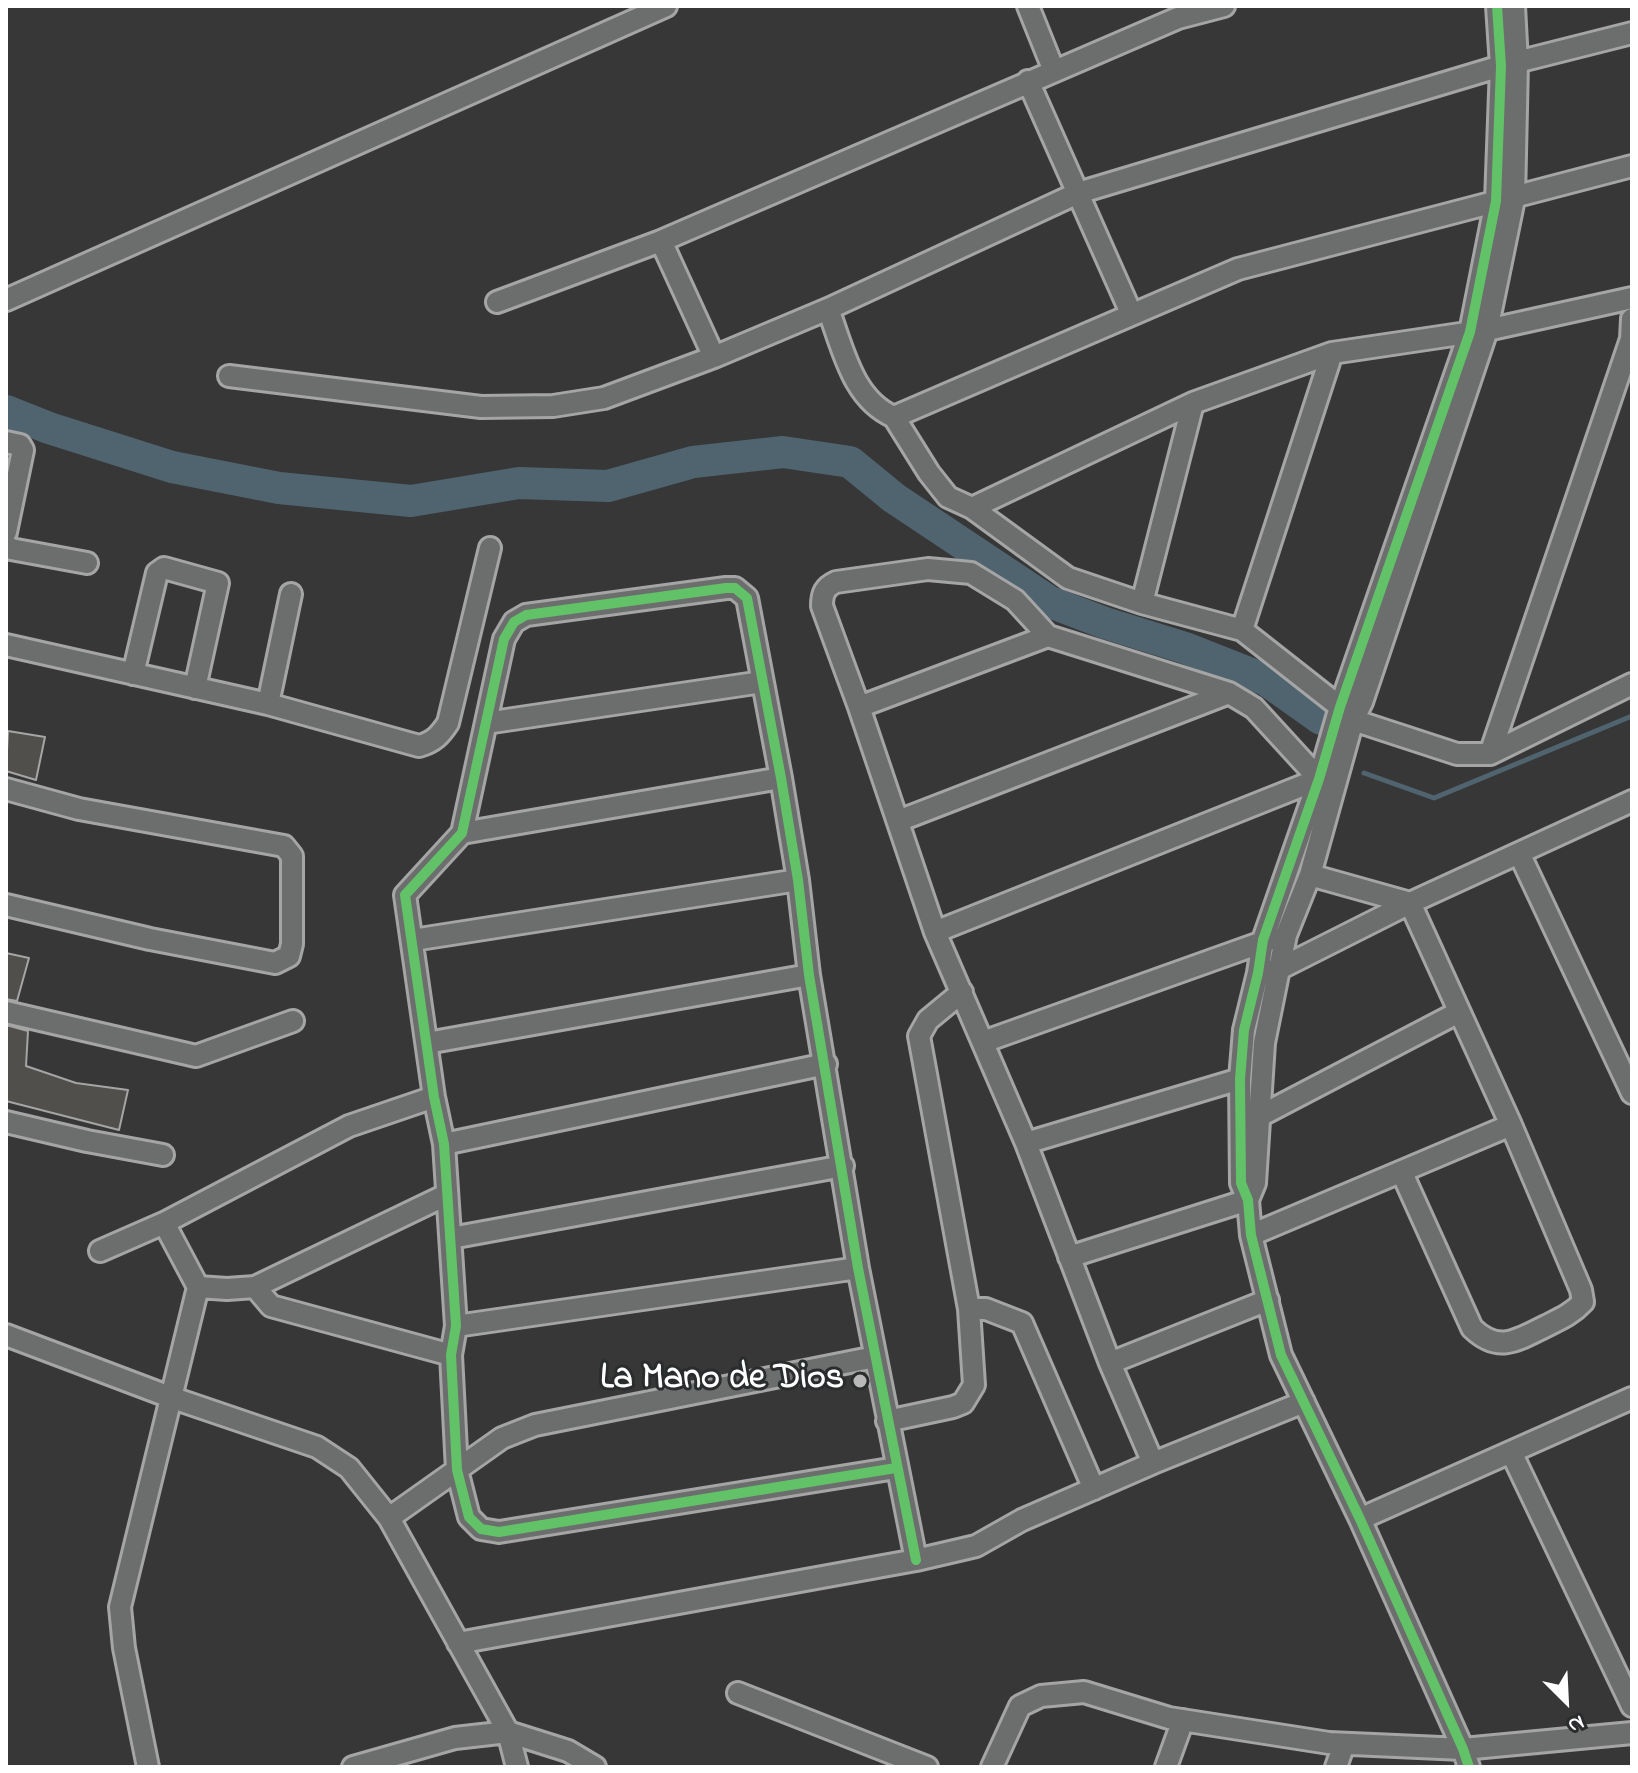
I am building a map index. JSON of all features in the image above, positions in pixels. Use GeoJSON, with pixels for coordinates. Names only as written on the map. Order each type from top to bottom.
{"type":"FeatureCollection","features":[{"type":"Feature","properties":{"kind":"street"},"geometry":{"type":"LineString","coordinates":[[6,300],[666,6]]}},
{"type":"Feature","properties":{"kind":"street"},"geometry":{"type":"LineString","coordinates":[[1028,6],[1054,71]]}},
{"type":"Feature","properties":{"kind":"street"},"geometry":{"type":"LineString","coordinates":[[497,302],[661,241],[1178,18],[1224,6]]}},
{"type":"Feature","properties":{"kind":"street"},"geometry":{"type":"LineString","coordinates":[[1497,6],[1509,64]]}},
{"type":"Feature","properties":{"kind":"street"},"geometry":{"type":"LineString","coordinates":[[1466,1758],[1360,1519],[1281,1355],[1251,1235],[1248,1200],[1241,1183],[1249,1116],[1264,1043],[1268,971],[1263,940],[1327,781],[1347,714],[1362,702],[1478,331],[1505,200],[1514,6]]}},
{"type":"Feature","properties":{"kind":"street"},"geometry":{"type":"LineString","coordinates":[[229,376],[481,407],[553,406],[604,398],[714,357],[828,309],[1078,193],[1509,64],[1632,33]]}},
{"type":"Feature","properties":{"kind":"street"},"geometry":{"type":"LineString","coordinates":[[1028,81],[1131,313]]}},
{"type":"Feature","properties":{"kind":"street"},"geometry":{"type":"LineString","coordinates":[[894,417],[1238,269],[1632,166]]}},
{"type":"Feature","properties":{"kind":"street"},"geometry":{"type":"LineString","coordinates":[[661,241],[714,357]]}},
{"type":"Feature","properties":{"kind":"street"},"geometry":{"type":"LineString","coordinates":[[972,508],[1193,403],[1332,353],[1478,331],[1632,298]]}},
{"type":"Feature","properties":{"kind":"street"},"geometry":{"type":"LineString","coordinates":[[828,309],[859,389],[880,411],[894,417],[948,497],[972,508],[1068,578],[1142,603],[1242,630],[1347,714],[1457,754],[1490,754],[1632,684]]}},
{"type":"Feature","properties":{"kind":"street"},"geometry":{"type":"LineString","coordinates":[[1490,754],[1631,339],[1632,319]]}},
{"type":"Feature","properties":{"kind":"street"},"geometry":{"type":"LineString","coordinates":[[1242,630],[1332,353]]}},
{"type":"Feature","properties":{"kind":"street"},"geometry":{"type":"LineString","coordinates":[[1142,603],[1193,403]]}},
{"type":"Feature","properties":{"kind":"street"},"geometry":{"type":"LineString","coordinates":[[6,442],[20,445],[23,450],[6,532]]}},
{"type":"Feature","properties":{"kind":"street"},"geometry":{"type":"LineString","coordinates":[[6,545],[11,549],[87,563]]}},
{"type":"Feature","properties":{"kind":"street"},"geometry":{"type":"LineString","coordinates":[[6,645],[268,704],[419,746],[430,743],[448,723],[490,548]]}},
{"type":"Feature","properties":{"kind":"street"},"geometry":{"type":"LineString","coordinates":[[133,674],[157,573],[164,568],[218,583],[195,688]]}},
{"type":"Feature","properties":{"kind":"street"},"geometry":{"type":"LineString","coordinates":[[1153,1463],[1110,1363],[1026,1143],[935,932],[822,606],[822,594],[828,585],[836,582],[928,569],[971,573],[1015,600],[1048,636],[1229,693],[1254,708],[1327,781]]}},
{"type":"Feature","properties":{"kind":"street"},"geometry":{"type":"LineString","coordinates":[[896,1468],[499,1532],[481,1529],[469,1517],[457,1470],[451,1355],[456,1326],[444,1144],[434,1097],[405,895],[462,833],[504,639],[514,622],[526,615],[735,588],[747,598],[798,880],[809,975],[858,1268],[916,1560]]}},
{"type":"Feature","properties":{"kind":"street"},"geometry":{"type":"LineString","coordinates":[[268,704],[291,594]]}},
{"type":"Feature","properties":{"kind":"street"},"geometry":{"type":"LineString","coordinates":[[859,707],[1048,636]]}},
{"type":"Feature","properties":{"kind":"street"},"geometry":{"type":"LineString","coordinates":[[486,723],[762,682]]}},
{"type":"Feature","properties":{"kind":"street"},"geometry":{"type":"LineString","coordinates":[[898,821],[1229,693]]}},
{"type":"Feature","properties":{"kind":"street"},"geometry":{"type":"LineString","coordinates":[[462,833],[781,778]]}},
{"type":"Feature","properties":{"kind":"street"},"geometry":{"type":"LineString","coordinates":[[1249,1116],[1240,1079],[1244,1030],[1310,875],[1327,781]]}},
{"type":"Feature","properties":{"kind":"street"},"geometry":{"type":"LineString","coordinates":[[935,932],[1327,781]]}},
{"type":"Feature","properties":{"kind":"street"},"geometry":{"type":"LineString","coordinates":[[6,789],[79,809],[284,846],[292,856],[292,944],[289,956],[275,963],[150,939],[6,905]]}},
{"type":"Feature","properties":{"kind":"street"},"geometry":{"type":"LineString","coordinates":[[1268,971],[1632,801]]}},
{"type":"Feature","properties":{"kind":"street"},"geometry":{"type":"LineString","coordinates":[[1519,853],[1627,1067],[1632,1093]]}},
{"type":"Feature","properties":{"kind":"street"},"geometry":{"type":"LineString","coordinates":[[1310,875],[1410,903]]}},
{"type":"Feature","properties":{"kind":"street"},"geometry":{"type":"LineString","coordinates":[[413,940],[798,880]]}},
{"type":"Feature","properties":{"kind":"street"},"geometry":{"type":"LineString","coordinates":[[1402,1173],[1472,1328],[1483,1338],[1503,1344],[1516,1342],[1574,1312],[1583,1302],[1581,1290],[1511,1125],[1410,903]]}},
{"type":"Feature","properties":{"kind":"street"},"geometry":{"type":"LineString","coordinates":[[983,1042],[1263,940],[1286,935]]}},
{"type":"Feature","properties":{"kind":"street"},"geometry":{"type":"LineString","coordinates":[[427,1043],[809,975]]}},
{"type":"Feature","properties":{"kind":"street"},"geometry":{"type":"LineString","coordinates":[[887,1421],[963,1403],[974,1385],[969,1309],[919,1036],[928,1020],[962,992]]}},
{"type":"Feature","properties":{"kind":"street"},"geometry":{"type":"LineString","coordinates":[[6,1012],[196,1056],[293,1021]]}},
{"type":"Feature","properties":{"kind":"street"},"geometry":{"type":"LineString","coordinates":[[1249,1116],[1459,1012]]}},
{"type":"Feature","properties":{"kind":"street"},"geometry":{"type":"LineString","coordinates":[[444,1144],[826,1064]]}},
{"type":"Feature","properties":{"kind":"street"},"geometry":{"type":"LineString","coordinates":[[1026,1143],[1240,1079]]}},
{"type":"Feature","properties":{"kind":"street"},"geometry":{"type":"LineString","coordinates":[[100,1251],[164,1223],[349,1126],[434,1097]]}},
{"type":"Feature","properties":{"kind":"street"},"geometry":{"type":"LineString","coordinates":[[6,1122],[163,1155]]}},
{"type":"Feature","properties":{"kind":"street"},"geometry":{"type":"LineString","coordinates":[[1251,1235],[1511,1125]]}},
{"type":"Feature","properties":{"kind":"street"},"geometry":{"type":"LineString","coordinates":[[451,1238],[843,1166]]}},
{"type":"Feature","properties":{"kind":"street"},"geometry":{"type":"LineString","coordinates":[[198,1287],[255,1287],[446,1195]]}},
{"type":"Feature","properties":{"kind":"street"},"geometry":{"type":"LineString","coordinates":[[1069,1257],[1248,1200]]}},
{"type":"Feature","properties":{"kind":"street"},"geometry":{"type":"LineString","coordinates":[[148,1767],[124,1648],[120,1607],[198,1287],[164,1223]]}},
{"type":"Feature","properties":{"kind":"street"},"geometry":{"type":"LineString","coordinates":[[456,1326],[858,1268]]}},
{"type":"Feature","properties":{"kind":"street"},"geometry":{"type":"LineString","coordinates":[[255,1287],[271,1306],[451,1355]]}},
{"type":"Feature","properties":{"kind":"street"},"geometry":{"type":"LineString","coordinates":[[1110,1363],[1268,1300]]}},
{"type":"Feature","properties":{"kind":"street"},"geometry":{"type":"LineString","coordinates":[[969,1309],[986,1309],[1022,1323],[1094,1489]]}},
{"type":"Feature","properties":{"kind":"street"},"geometry":{"type":"LineString","coordinates":[[6,1335],[170,1397],[317,1447],[349,1468],[389,1518],[508,1732],[517,1767]]}},
{"type":"Feature","properties":{"kind":"street"},"geometry":{"type":"LineString","coordinates":[[389,1518],[502,1438],[535,1425],[875,1357]]}},
{"type":"Feature","properties":{"kind":"street"},"geometry":{"type":"LineString","coordinates":[[1360,1519],[1632,1398]]}},
{"type":"Feature","properties":{"kind":"street"},"geometry":{"type":"LineString","coordinates":[[458,1643],[916,1560],[976,1546],[1022,1520],[1304,1402]]}},
{"type":"Feature","properties":{"kind":"street"},"geometry":{"type":"LineString","coordinates":[[1511,1452],[1632,1706]]}},
{"type":"Feature","properties":{"kind":"street"},"geometry":{"type":"LineString","coordinates":[[992,1767],[1020,1706],[1041,1696],[1084,1692],[1183,1720],[1466,1758],[1632,1733]]}},
{"type":"Feature","properties":{"kind":"street"},"geometry":{"type":"LineString","coordinates":[[738,1693],[927,1767]]}},
{"type":"Feature","properties":{"kind":"street"},"geometry":{"type":"LineString","coordinates":[[1166,1767],[1183,1720]]}},
{"type":"Feature","properties":{"kind":"street"},"geometry":{"type":"LineString","coordinates":[[353,1767],[455,1738],[508,1732],[568,1751],[595,1767]]}},
{"type":"Feature","properties":{"kind":"street"},"geometry":{"type":"LineString","coordinates":[[1336,1767],[1344,1744]]}},
{"type":"Feature","properties":{"kind":"building"},"geometry":{"type":"Polygon","coordinates":[[[8,731],[45,737],[36,780],[6,771],[8,731]]]}},
{"type":"Feature","properties":{"kind":"building"},"geometry":{"type":"Polygon","coordinates":[[[6,953],[29,958],[17,1001],[6,999],[6,953]]]}},
{"type":"Feature","properties":{"kind":"building"},"geometry":{"type":"Polygon","coordinates":[[[6,1025],[28,1031],[26,1066],[76,1083],[128,1090],[119,1130],[6,1101],[6,1025]]]}},
{"type":"Feature","properties":{"kind":"waterway"},"geometry":{"type":"LineString","coordinates":[[6,411],[172,467],[279,488],[411,501],[519,483],[608,486],[693,462],[783,452],[850,462],[894,498],[1050,602],[1185,648],[1266,680],[1321,719]]}},
{"type":"Feature","properties":{"kind":"waterway"},"geometry":{"type":"LineString","coordinates":[[1364,773],[1434,798],[1632,716]]}},
{"type":"Feature","properties":{"kind":"cycle path"},"geometry":{"type":"LineString","coordinates":[[1469,1767],[1360,1519],[1281,1355],[1251,1235],[1248,1200],[1241,1183],[1240,1079],[1244,1030],[1263,940],[1470,332],[1496,201],[1501,66],[1497,6]]}},
{"type":"Feature","properties":{"kind":"cycle path"},"geometry":{"type":"LineString","coordinates":[[896,1468],[499,1532],[481,1529],[469,1517],[457,1470],[451,1355],[456,1326],[444,1144],[434,1097],[405,895],[462,833],[504,639],[514,622],[526,615],[726,588],[735,588],[747,598],[798,880],[809,975],[858,1268],[916,1560]]}},
{"type":"Feature","properties":{"kind":"place","name":"La Mano de Dios"},"geometry":{"type":"Point","coordinates":[860,1381]}}]}
